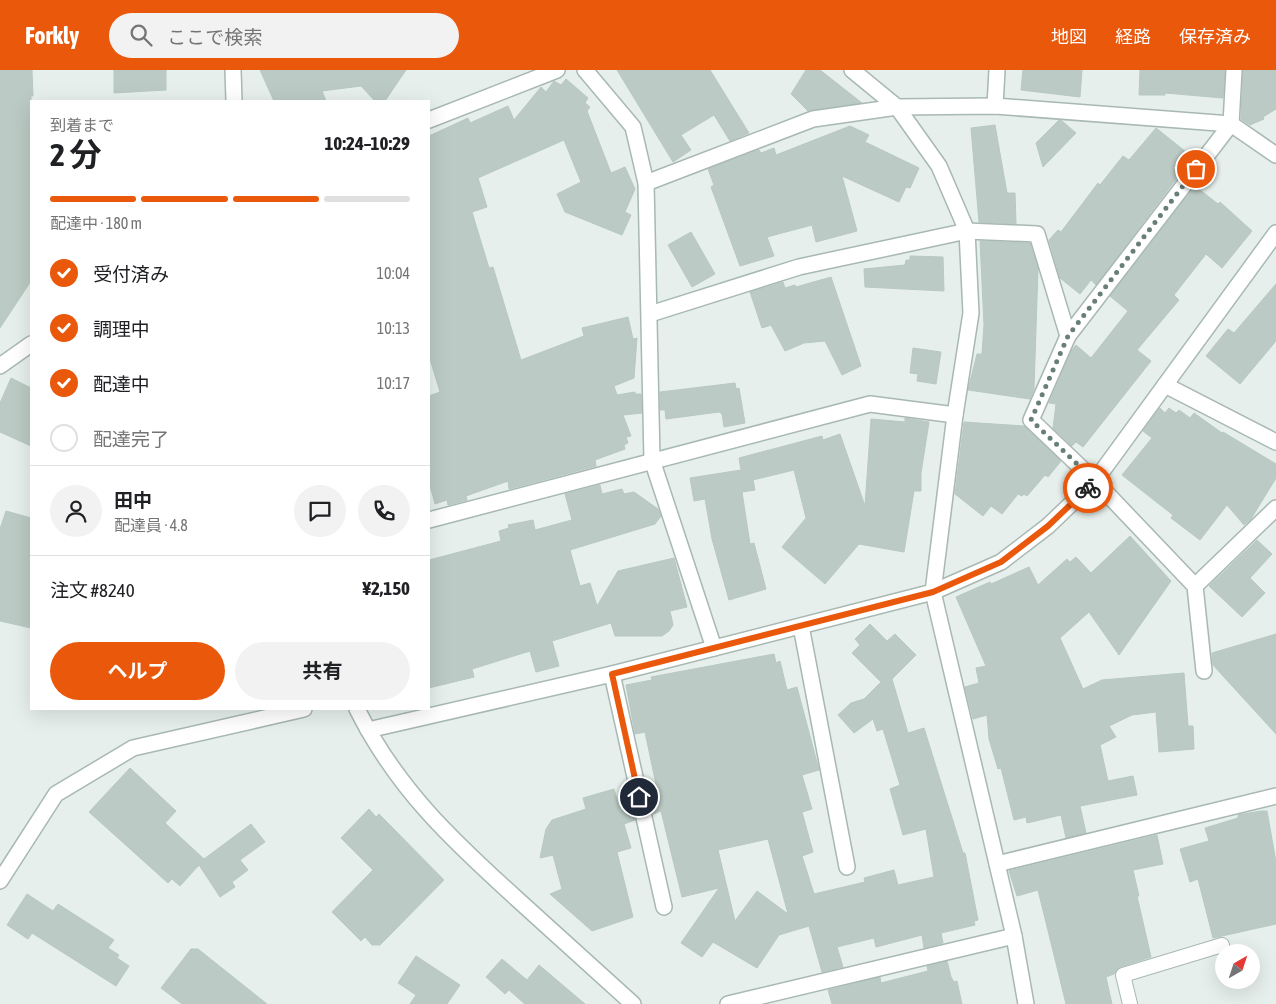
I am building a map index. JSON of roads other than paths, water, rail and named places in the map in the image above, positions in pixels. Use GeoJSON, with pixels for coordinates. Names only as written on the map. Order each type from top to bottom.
{"type":"FeatureCollection","features":[{"type":"Feature","properties":{"kind":"street"},"geometry":{"type":"LineString","coordinates":[[233,70],[234,100]]}},
{"type":"Feature","properties":{"kind":"street"},"geometry":{"type":"LineString","coordinates":[[430,120],[557,70]]}},
{"type":"Feature","properties":{"kind":"street"},"geometry":{"type":"LineString","coordinates":[[585,70],[633,127],[646,183],[652,460],[714,648]]}},
{"type":"Feature","properties":{"kind":"street"},"geometry":{"type":"LineString","coordinates":[[852,70],[898,107],[939,166],[967,231],[971,313],[955,414],[933,592],[1014,936],[1026,1004]]}},
{"type":"Feature","properties":{"kind":"street"},"geometry":{"type":"LineString","coordinates":[[995,106],[997,70]]}},
{"type":"Feature","properties":{"kind":"street"},"geometry":{"type":"LineString","coordinates":[[1204,671],[1195,586],[1095,481],[1031,420],[1068,336],[1231,124],[1234,70]]}},
{"type":"Feature","properties":{"kind":"street"},"geometry":{"type":"LineString","coordinates":[[646,183],[813,119],[898,107],[995,106],[1231,124],[1276,155]]}},
{"type":"Feature","properties":{"kind":"street"},"geometry":{"type":"LineString","coordinates":[[650,314],[799,267],[967,231],[1038,234],[1068,336]]}},
{"type":"Feature","properties":{"kind":"street"},"geometry":{"type":"LineString","coordinates":[[368,730],[612,674],[933,592],[1001,562],[1048,526],[1095,481],[1276,233]]}},
{"type":"Feature","properties":{"kind":"street"},"geometry":{"type":"LineString","coordinates":[[0,366],[30,345]]}},
{"type":"Feature","properties":{"kind":"street"},"geometry":{"type":"LineString","coordinates":[[1165,385],[1276,442]]}},
{"type":"Feature","properties":{"kind":"street"},"geometry":{"type":"LineString","coordinates":[[430,520],[870,404],[955,414]]}},
{"type":"Feature","properties":{"kind":"street"},"geometry":{"type":"LineString","coordinates":[[1195,586],[1276,508]]}},
{"type":"Feature","properties":{"kind":"street"},"geometry":{"type":"LineString","coordinates":[[801,626],[847,867]]}},
{"type":"Feature","properties":{"kind":"street"},"geometry":{"type":"LineString","coordinates":[[612,674],[664,907]]}},
{"type":"Feature","properties":{"kind":"street"},"geometry":{"type":"LineString","coordinates":[[0,881],[56,794],[133,748],[300,710]]}},
{"type":"Feature","properties":{"kind":"street"},"geometry":{"type":"LineString","coordinates":[[358,710],[400,782],[457,844],[633,1004]]}},
{"type":"Feature","properties":{"kind":"street"},"geometry":{"type":"LineString","coordinates":[[997,864],[1276,796]]}},
{"type":"Feature","properties":{"kind":"street"},"geometry":{"type":"LineString","coordinates":[[728,1004],[1014,936]]}},
{"type":"Feature","properties":{"kind":"lane"},"geometry":{"type":"LineString","coordinates":[[1130,1004],[1123,975],[1215,947]]}}]}
